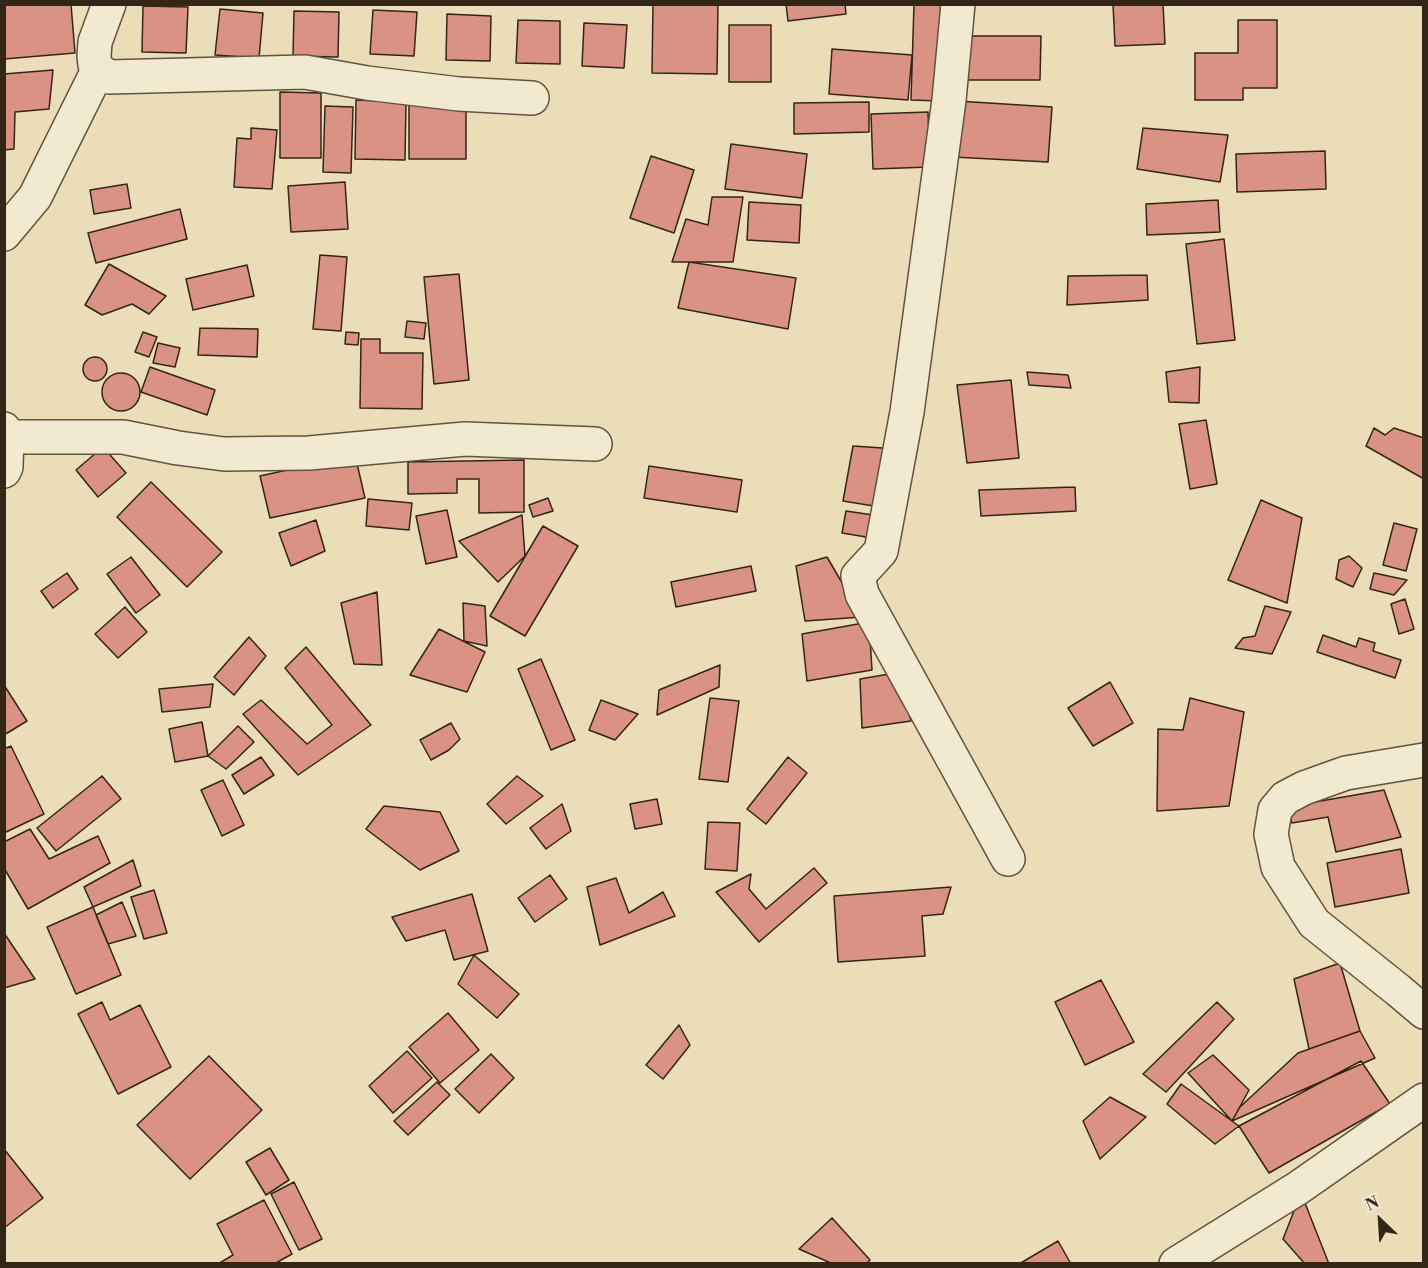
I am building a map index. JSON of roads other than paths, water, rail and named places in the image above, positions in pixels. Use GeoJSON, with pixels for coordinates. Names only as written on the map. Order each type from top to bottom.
{"type":"FeatureCollection","features":[{"type":"Feature","properties":{"kind":"street"},"geometry":{"type":"LineString","coordinates":[[109,4],[95,42],[94,57],[98,70],[109,77],[305,72],[459,94],[532,98]]}},
{"type":"Feature","properties":{"kind":"street"},"geometry":{"type":"LineString","coordinates":[[958,4],[949,100],[907,412],[881,551],[858,576],[862,594],[1008,859]]}},
{"type":"Feature","properties":{"kind":"street"},"geometry":{"type":"LineString","coordinates":[[4,234],[34,196],[98,70]]}},
{"type":"Feature","properties":{"kind":"street"},"geometry":{"type":"LineString","coordinates":[[4,471],[6,433],[123,437],[224,454],[309,453],[465,439],[595,444]]}},
{"type":"Feature","properties":{"kind":"street"},"geometry":{"type":"LineString","coordinates":[[1424,760],[1346,773],[1304,788],[1285,798],[1275,810],[1270,834],[1278,867],[1314,923],[1424,1012]]}},
{"type":"Feature","properties":{"kind":"street"},"geometry":{"type":"LineString","coordinates":[[1176,1263],[1298,1188],[1424,1100]]}}]}
